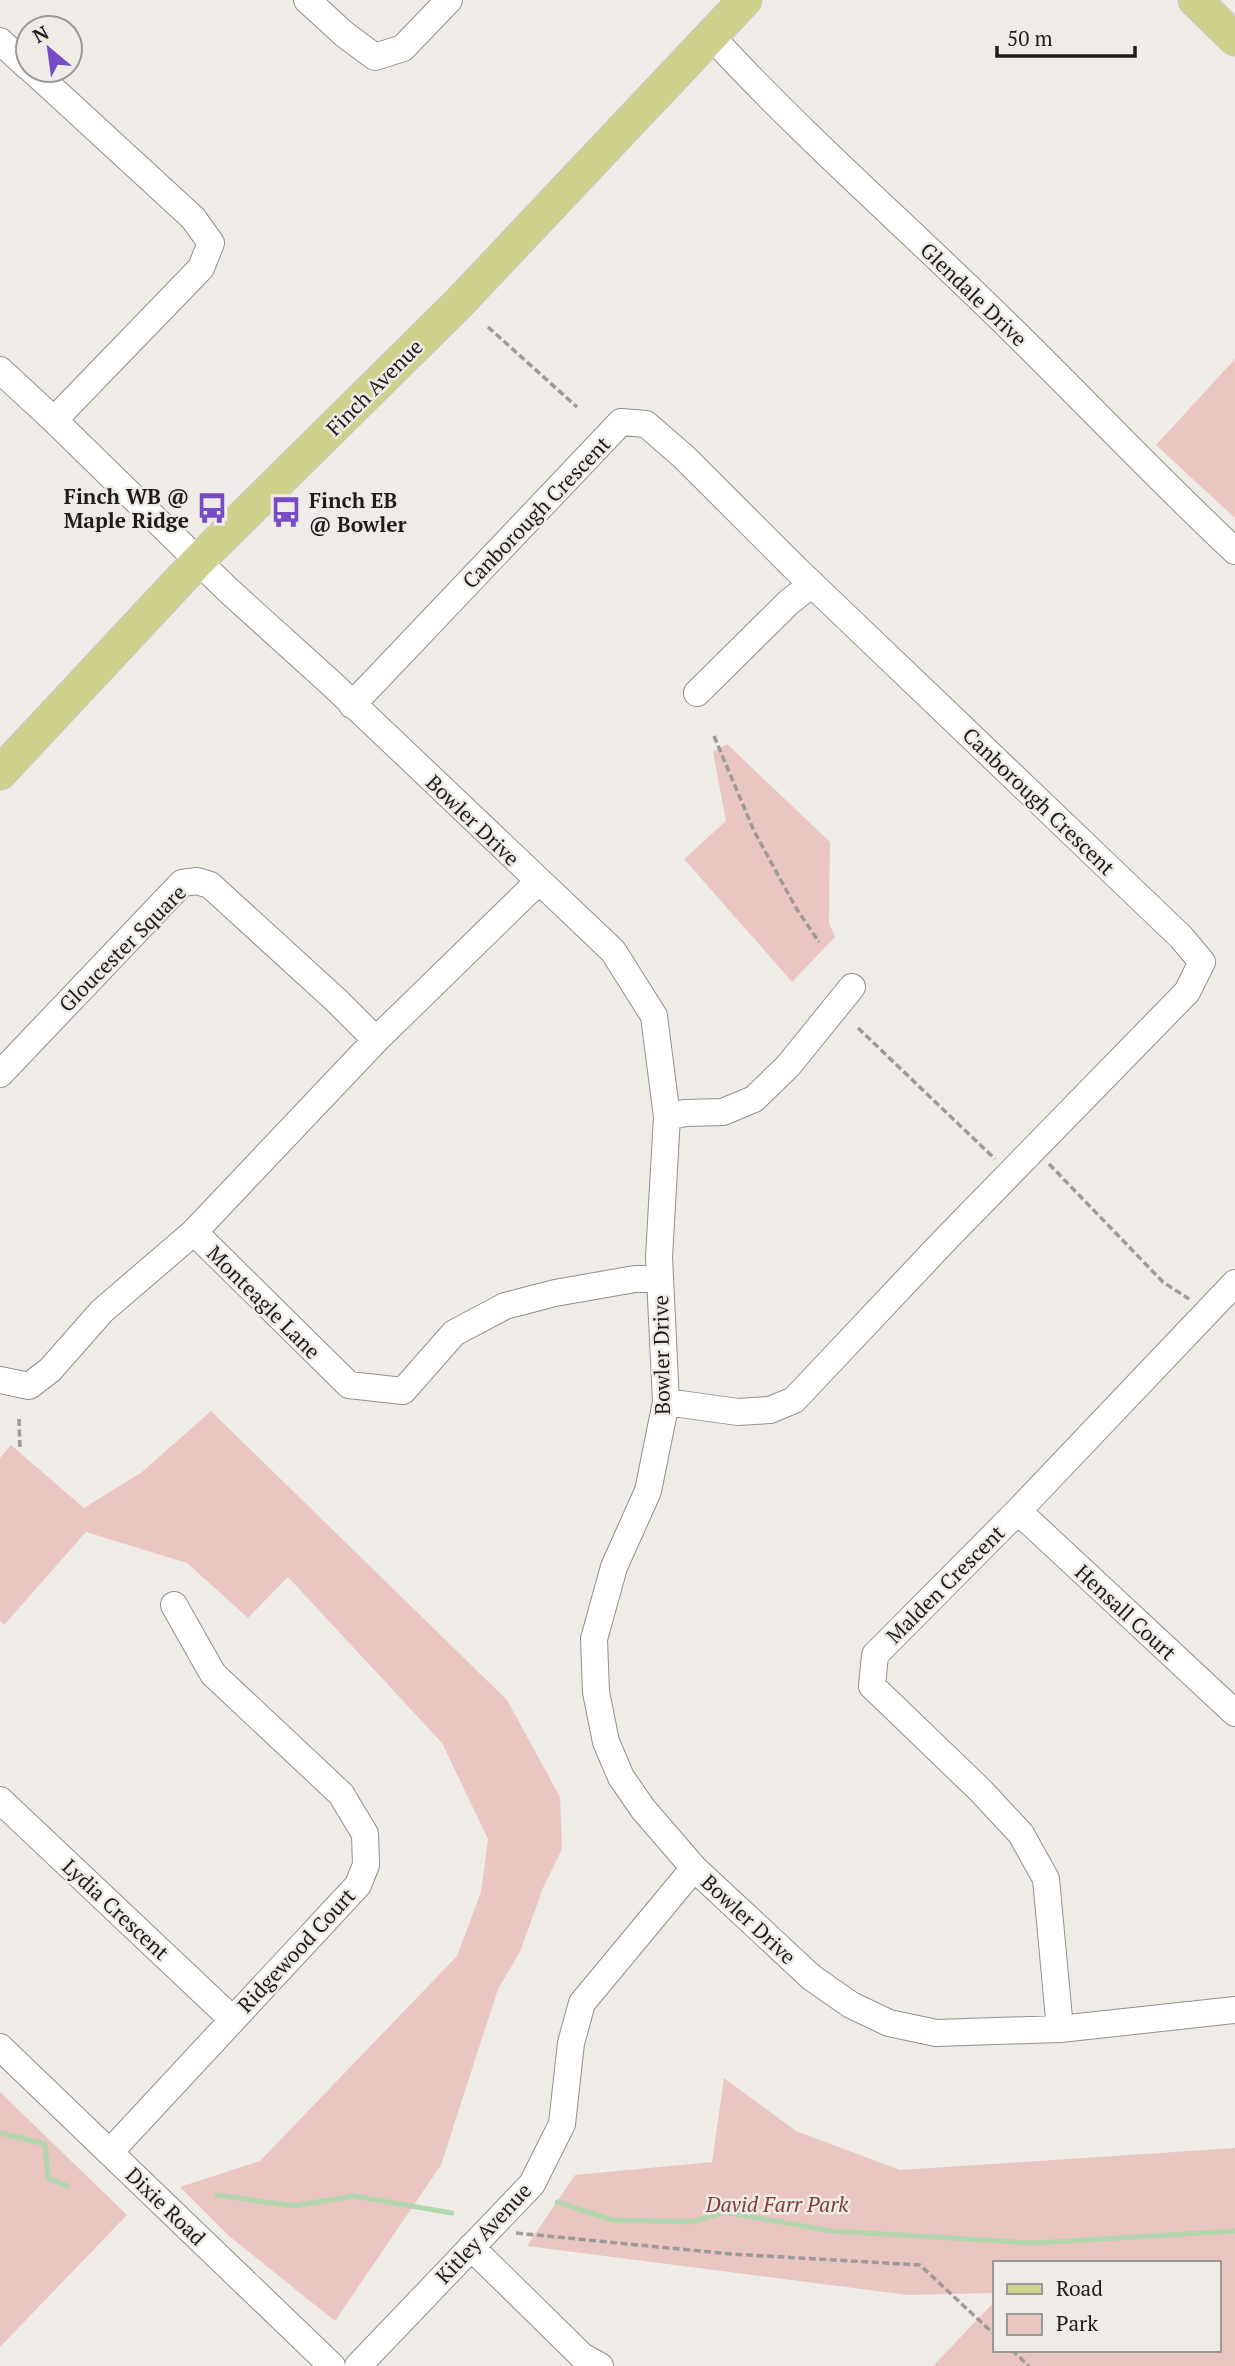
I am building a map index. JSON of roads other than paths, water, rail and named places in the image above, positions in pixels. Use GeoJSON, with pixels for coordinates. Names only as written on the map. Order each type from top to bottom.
{"type":"FeatureCollection","features":[{"type":"Feature","properties":{"kind":"main road","name":"Finch Avenue"},"geometry":{"type":"LineString","coordinates":[[0,773],[198,561],[458,304],[745,0]]}},
{"type":"Feature","properties":{"kind":"main road"},"geometry":{"type":"LineString","coordinates":[[1195,0],[1235,39]]}},
{"type":"Feature","properties":{"kind":"street"},"geometry":{"type":"LineString","coordinates":[[307,0],[344,34],[375,57],[403,48],[449,0]]}},
{"type":"Feature","properties":{"kind":"street","name":"Glendale Drive"},"geometry":{"type":"LineString","coordinates":[[712,37],[838,164],[1001,319],[1235,551]]}},
{"type":"Feature","properties":{"kind":"street"},"geometry":{"type":"LineString","coordinates":[[0,41],[14,54]]}},
{"type":"Feature","properties":{"kind":"street"},"geometry":{"type":"LineString","coordinates":[[47,84],[193,218],[211,243],[201,268],[54,420]]}},
{"type":"Feature","properties":{"kind":"street","name":"Bowler Drive"},"geometry":{"type":"LineString","coordinates":[[0,370],[198,561],[613,951],[654,1016],[667,1117],[659,1257],[666,1402],[648,1491],[614,1567],[594,1639],[596,1692],[606,1742],[621,1777],[643,1808],[694,1868],[811,1977],[851,2005],[889,2023],[936,2033],[1060,2029],[1235,2010]]}},
{"type":"Feature","properties":{"kind":"street","name":"Canborough Crescent"},"geometry":{"type":"LineString","coordinates":[[352,705],[621,422],[646,424],[684,457],[811,584],[1181,937],[1202,962],[1187,992],[944,1241],[794,1400],[770,1410],[738,1412],[666,1402]]}},
{"type":"Feature","properties":{"kind":"street"},"geometry":{"type":"LineString","coordinates":[[696,694],[789,602],[811,584]]}},
{"type":"Feature","properties":{"kind":"street","name":"Gloucester Square"},"geometry":{"type":"LineString","coordinates":[[0,1074],[182,883],[197,881],[210,884],[376,1040]]}},
{"type":"Feature","properties":{"kind":"street","name":"Monteagle Lane"},"geometry":{"type":"LineString","coordinates":[[539,881],[376,1040],[194,1232],[349,1385],[403,1391],[454,1334],[505,1306],[555,1293],[635,1279],[659,1279]]}},
{"type":"Feature","properties":{"kind":"street"},"geometry":{"type":"LineString","coordinates":[[667,1117],[685,1113],[723,1112],[754,1099],[788,1066],[852,987]]}},
{"type":"Feature","properties":{"kind":"street"},"geometry":{"type":"LineString","coordinates":[[0,1380],[29,1386],[40,1378],[102,1311],[194,1232]]}},
{"type":"Feature","properties":{"kind":"street","name":"Malden Crescent"},"geometry":{"type":"LineString","coordinates":[[1060,2029],[1046,1879],[1021,1834],[981,1790],[872,1686],[875,1655],[1018,1511],[1235,1283]]}},
{"type":"Feature","properties":{"kind":"street","name":"Hensall Court"},"geometry":{"type":"LineString","coordinates":[[1018,1511],[1235,1713]]}},
{"type":"Feature","properties":{"kind":"street","name":"Ridgewood Court"},"geometry":{"type":"LineString","coordinates":[[110,2152],[358,1885],[366,1865],[365,1834],[341,1794],[213,1674],[174,1605]]}},
{"type":"Feature","properties":{"kind":"street","name":"Lydia Crescent"},"geometry":{"type":"LineString","coordinates":[[0,1800],[232,2019]]}},
{"type":"Feature","properties":{"kind":"street","name":"Kitley Avenue"},"geometry":{"type":"LineString","coordinates":[[358,2366],[532,2184],[562,2124],[571,2043],[582,2003],[694,1868]]}},
{"type":"Feature","properties":{"kind":"street","name":"Dixie Road"},"geometry":{"type":"LineString","coordinates":[[0,2047],[332,2366]]}},
{"type":"Feature","properties":{"kind":"street"},"geometry":{"type":"LineString","coordinates":[[471,2247],[582,2356],[600,2366]]}},
{"type":"Feature","properties":{"kind":"waterway"},"geometry":{"type":"LineString","coordinates":[[0,2133],[45,2144],[48,2178],[67,2186]]}},
{"type":"Feature","properties":{"kind":"waterway"},"geometry":{"type":"LineString","coordinates":[[217,2195],[293,2206],[353,2196],[452,2213]]}},
{"type":"Feature","properties":{"kind":"waterway"},"geometry":{"type":"LineString","coordinates":[[557,2202],[613,2220],[692,2222],[724,2212],[832,2231],[1034,2243],[1235,2231]]}},
{"type":"Feature","properties":{"kind":"place","name":"Finch WB @ Maple Ridge"},"geometry":{"type":"Point","coordinates":[212,508]}},
{"type":"Feature","properties":{"kind":"place","name":"Finch EB @ Bowler"},"geometry":{"type":"Point","coordinates":[286,512]}},
{"type":"Feature","properties":{"kind":"park label","name":"David Farr Park"},"geometry":{"type":"Point","coordinates":[777,2204]}}]}
